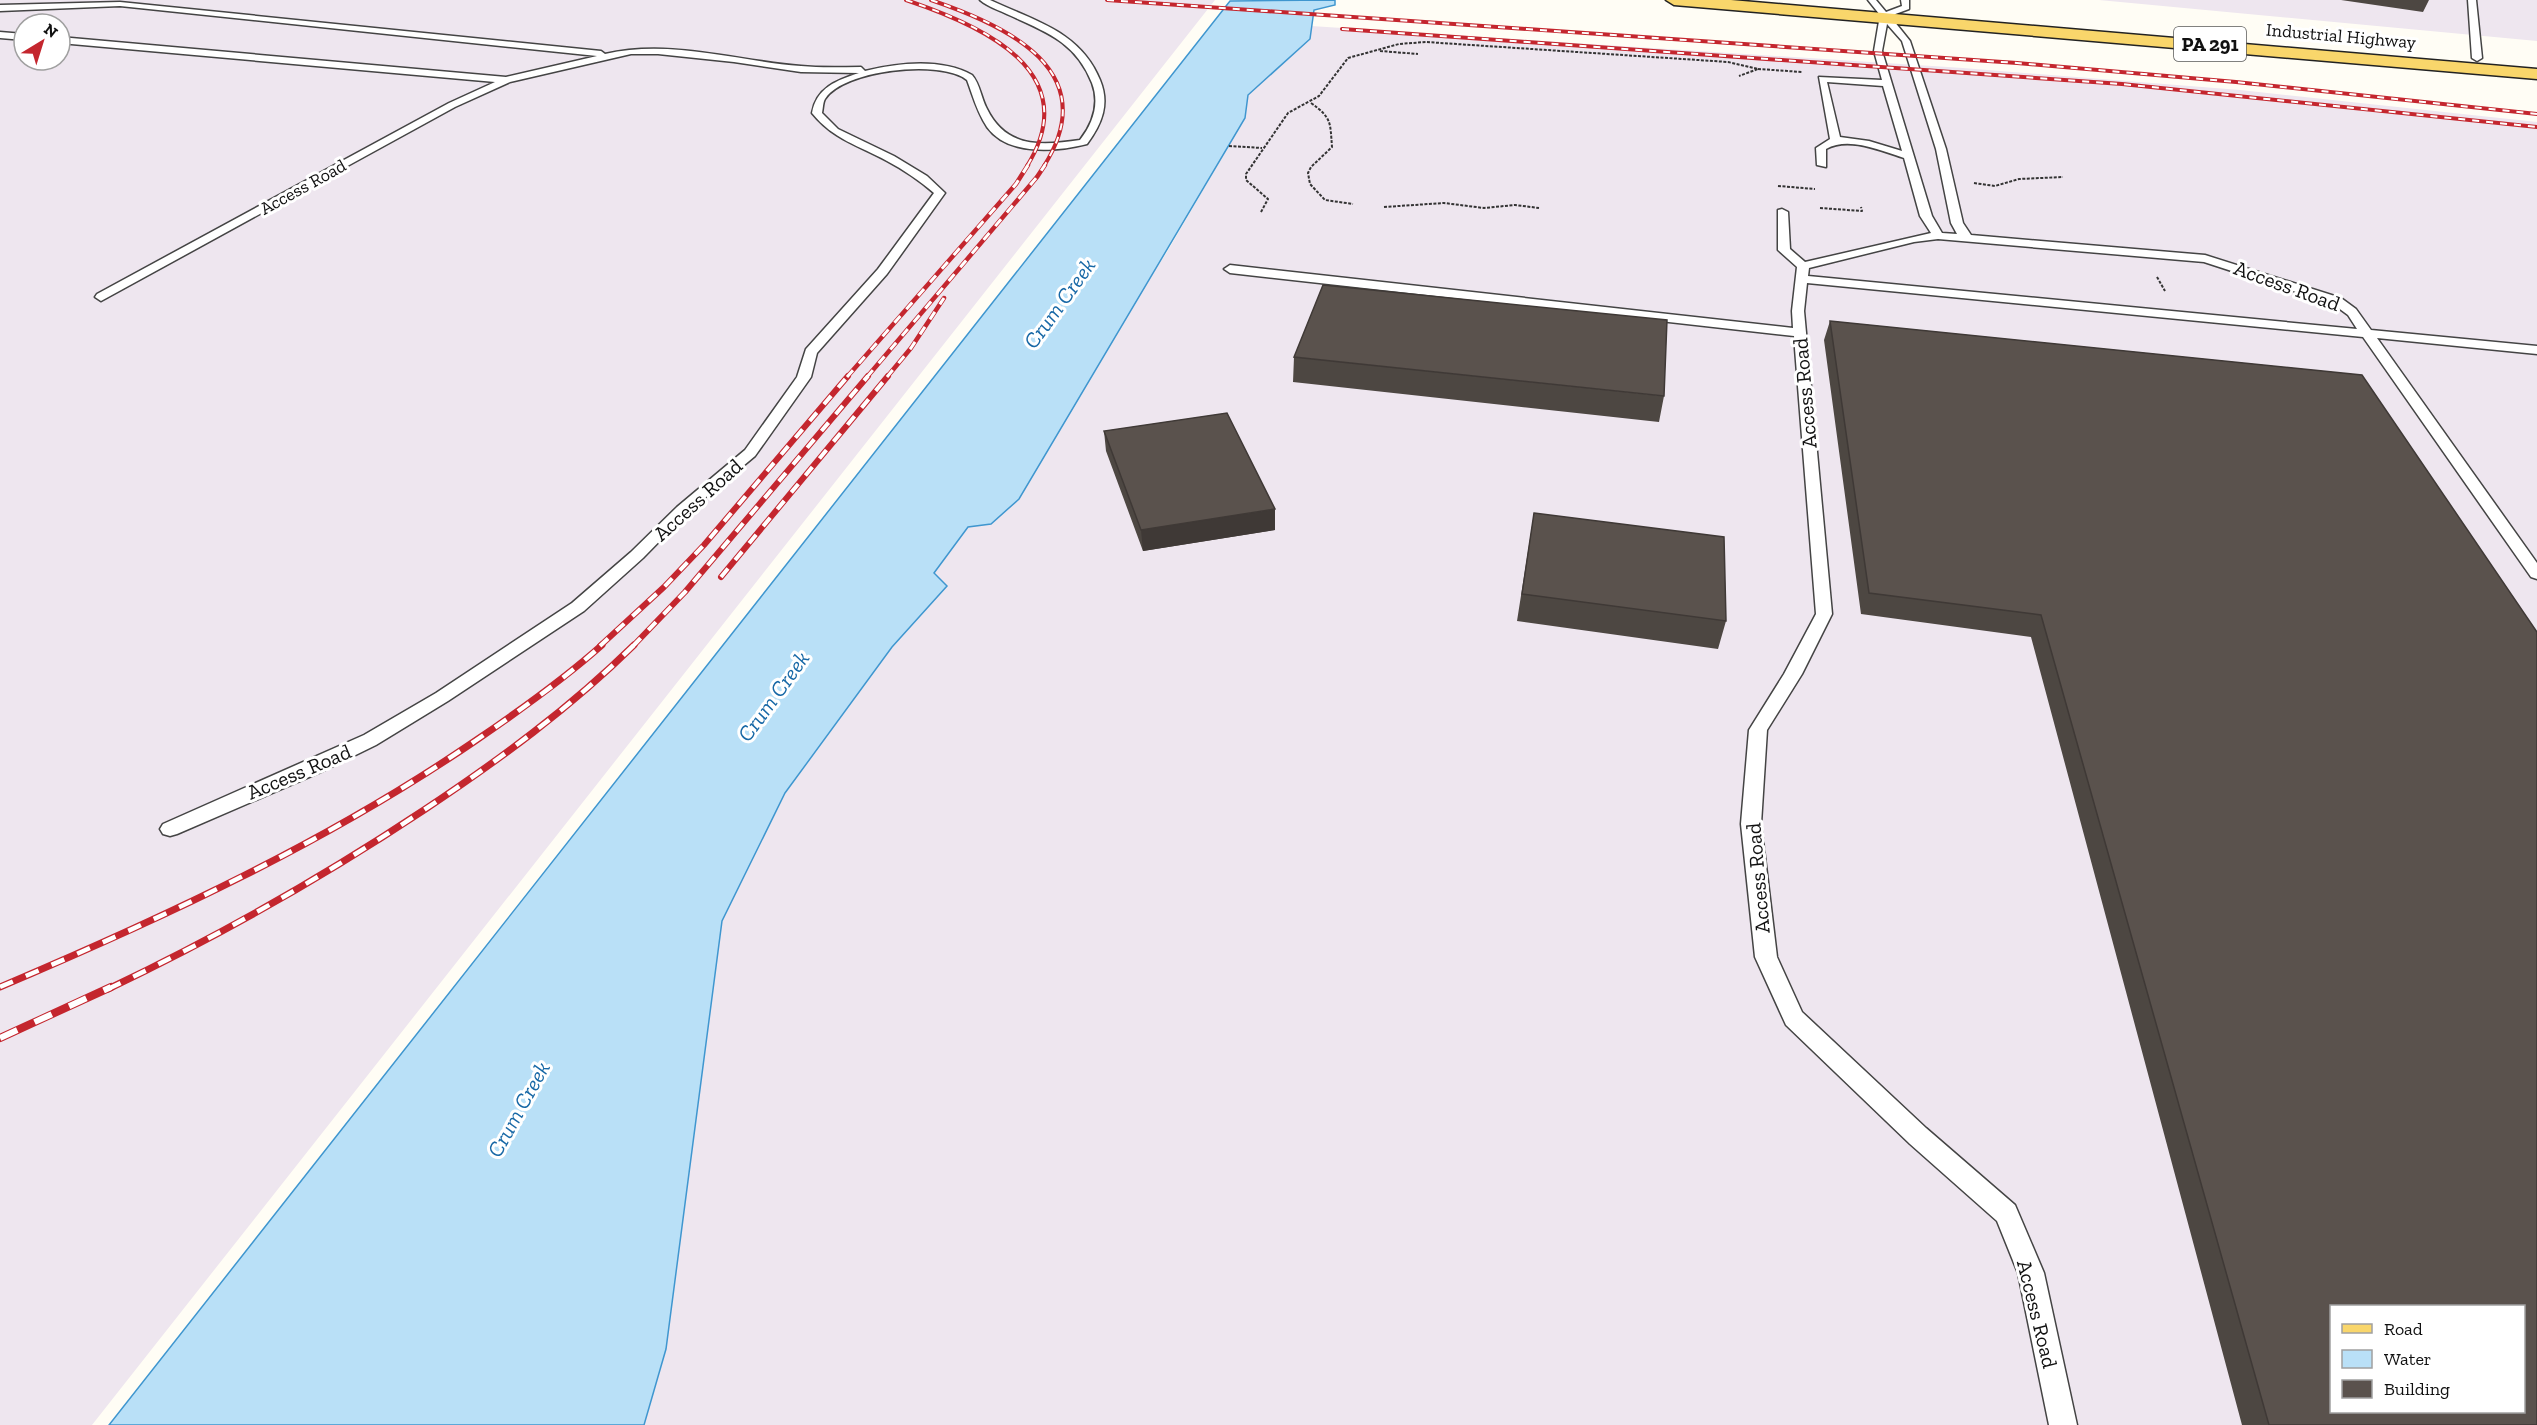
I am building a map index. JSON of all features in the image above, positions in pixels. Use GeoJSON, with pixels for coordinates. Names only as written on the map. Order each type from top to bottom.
{"type":"FeatureCollection","features":[{"type":"Feature","properties":{"kind":"main road","name":"Industrial Highway"},"geometry":{"type":"LineString","coordinates":[[1674,0],[1877,6],[1905,3],[2537,64]]}},
{"type":"Feature","properties":{"kind":"main road","name":"Industrial Highway"},"geometry":{"type":"LineString","coordinates":[[1818,0],[1877,6],[1962,23],[2537,74]]}},
{"type":"Feature","properties":{"kind":"main road"},"geometry":{"type":"LineString","coordinates":[[1906,41],[1911,31],[1926,26],[1962,23]]}},
{"type":"Feature","properties":{"kind":"lane"},"geometry":{"type":"LineString","coordinates":[[20,7],[38,0]]}},
{"type":"Feature","properties":{"kind":"lane","name":"Access Road"},"geometry":{"type":"LineString","coordinates":[[101,297],[452,105],[507,80],[631,51],[658,51],[801,69],[839,71],[929,66],[948,68],[968,75],[975,86],[974,93],[981,104],[986,120],[1005,139],[1022,144],[1064,146],[1083,142],[1096,123],[1101,96],[1083,56],[1064,40],[1032,21],[984,0]]}},
{"type":"Feature","properties":{"kind":"lane"},"geometry":{"type":"LineString","coordinates":[[2472,0],[2477,58]]}},
{"type":"Feature","properties":{"kind":"lane"},"geometry":{"type":"LineString","coordinates":[[0,8],[120,4],[615,55]]}},
{"type":"Feature","properties":{"kind":"lane"},"geometry":{"type":"LineString","coordinates":[[1877,6],[1906,41],[1930,150],[1957,224],[1967,238]]}},
{"type":"Feature","properties":{"kind":"lane"},"geometry":{"type":"LineString","coordinates":[[1803,273],[1914,239],[1938,236],[1926,216],[1878,51],[1877,6]]}},
{"type":"Feature","properties":{"kind":"lane","name":"Access Road"},"geometry":{"type":"LineString","coordinates":[[72,41],[507,80]]}},
{"type":"Feature","properties":{"kind":"lane","name":"Access Road"},"geometry":{"type":"LineString","coordinates":[[170,829],[370,740],[442,697],[578,607],[637,555],[682,510],[750,453],[804,377],[811,352],[883,271],[940,193],[923,178],[890,158],[834,131],[817,113],[820,97],[828,90],[881,69]]}},
{"type":"Feature","properties":{"kind":"lane"},"geometry":{"type":"LineString","coordinates":[[1835,140],[1822,79],[1888,83]]}},
{"type":"Feature","properties":{"kind":"lane"},"geometry":{"type":"LineString","coordinates":[[1822,165],[1821,148],[1835,140],[1909,152],[1930,150]]}},
{"type":"Feature","properties":{"kind":"lane"},"geometry":{"type":"LineString","coordinates":[[1782,212],[1784,250],[1803,273],[2366,334],[2537,350]]}},
{"type":"Feature","properties":{"kind":"lane","name":"Access Road"},"geometry":{"type":"LineString","coordinates":[[1938,236],[2220,262],[2337,301],[2352,312],[2537,574]]}},
{"type":"Feature","properties":{"kind":"lane"},"geometry":{"type":"LineString","coordinates":[[1230,269],[1800,333]]}},
{"type":"Feature","properties":{"kind":"lane","name":"Access Road"},"geometry":{"type":"LineString","coordinates":[[1803,273],[1798,311],[1824,614],[1793,674],[1758,730],[1751,824],[1766,957],[1794,1018],[1918,1136],[2006,1213],[2031,1273],[2063,1425]]}},
{"type":"Feature","properties":{"kind":"path"},"geometry":{"type":"LineString","coordinates":[[1261,212],[1268,199],[1246,180],[1246,174],[1288,113],[1311,103],[1319,96],[1348,58],[1399,44],[1426,42],[1728,62],[1758,69],[1804,72],[1822,79]]}},
{"type":"Feature","properties":{"kind":"path"},"geometry":{"type":"LineString","coordinates":[[1376,51],[1418,54]]}},
{"type":"Feature","properties":{"kind":"path"},"geometry":{"type":"LineString","coordinates":[[1739,76],[1758,69]]}},
{"type":"Feature","properties":{"kind":"path"},"geometry":{"type":"LineString","coordinates":[[1311,103],[1328,114],[1332,147],[1311,167],[1308,173],[1310,184],[1325,200],[1353,204]]}},
{"type":"Feature","properties":{"kind":"path"},"geometry":{"type":"LineString","coordinates":[[1229,146],[1262,148]]}},
{"type":"Feature","properties":{"kind":"path"},"geometry":{"type":"LineString","coordinates":[[1964,182],[1995,186],[2019,179],[2063,177]]}},
{"type":"Feature","properties":{"kind":"path"},"geometry":{"type":"LineString","coordinates":[[1778,186],[1815,189]]}},
{"type":"Feature","properties":{"kind":"path"},"geometry":{"type":"LineString","coordinates":[[1384,207],[1444,203],[1484,208],[1515,205],[1539,208]]}},
{"type":"Feature","properties":{"kind":"path"},"geometry":{"type":"LineString","coordinates":[[1820,208],[1862,211],[1861,207]]}},
{"type":"Feature","properties":{"kind":"path"},"geometry":{"type":"LineString","coordinates":[[2155,273],[2167,294]]}},
{"type":"Feature","properties":{"kind":"shaded area"},"geometry":{"type":"Polygon","coordinates":[[[0,0],[1215,0],[92,1425],[0,1425],[0,0]]]}},
{"type":"Feature","properties":{"kind":"shaded area"},"geometry":{"type":"Polygon","coordinates":[[[2099,0],[2537,0],[2537,41],[2099,0]]]}},
{"type":"Feature","properties":{"kind":"shaded area"},"geometry":{"type":"Polygon","coordinates":[[[1311,26],[1963,68],[2240,90],[2537,122],[2537,1425],[644,1425],[666,1349],[722,921],[785,794],[892,647],[947,586],[934,574],[968,527],[991,524],[1167,252],[1245,118],[1248,95],[1310,39],[1311,26]]]}},
{"type":"Feature","properties":{"kind":"water","name":"Crum Creek"},"geometry":{"type":"Polygon","coordinates":[[[1335,0],[1335,5],[1314,10],[1310,39],[1248,95],[1245,118],[1019,499],[991,524],[968,527],[934,573],[947,586],[892,647],[785,793],[722,921],[666,1349],[644,1425],[109,1425],[1230,1],[1335,0]]]}},
{"type":"Feature","properties":{"kind":"building"},"geometry":{"type":"Polygon","coordinates":[[[1323,285],[1667,320],[1664,396],[1294,357],[1323,285]]]}},
{"type":"Feature","properties":{"kind":"building"},"geometry":{"type":"Polygon","coordinates":[[[1830,321],[2362,375],[2537,632],[2537,1425],[2269,1425],[2041,615],[1869,593],[1830,321]]]}},
{"type":"Feature","properties":{"kind":"building"},"geometry":{"type":"Polygon","coordinates":[[[1227,413],[1275,509],[1141,530],[1104,431],[1227,413]]]}},
{"type":"Feature","properties":{"kind":"building"},"geometry":{"type":"Polygon","coordinates":[[[1534,513],[1724,537],[1726,621],[1522,594],[1534,513]]]}},
{"type":"Feature","properties":{"kind":"railway"},"geometry":{"type":"LineString","coordinates":[[906,0],[965,23],[993,38],[1017,57],[1034,78],[1044,104],[1042,133],[1027,166]]}},
{"type":"Feature","properties":{"kind":"railway"},"geometry":{"type":"LineString","coordinates":[[931,0],[990,24],[1016,39],[1039,57],[1055,79],[1062,104],[1060,133],[1044,166]]}},
{"type":"Feature","properties":{"kind":"railway"},"geometry":{"type":"LineString","coordinates":[[1107,0],[2017,63],[2236,82],[2537,114]]}},
{"type":"Feature","properties":{"kind":"railway"},"geometry":{"type":"LineString","coordinates":[[1342,29],[2122,84],[2537,127]]}},
{"type":"Feature","properties":{"kind":"railway"},"geometry":{"type":"LineString","coordinates":[[847,377],[1016,184],[1028,165]]}},
{"type":"Feature","properties":{"kind":"railway"},"geometry":{"type":"LineString","coordinates":[[867,377],[1045,165]]}},
{"type":"Feature","properties":{"kind":"railway"},"geometry":{"type":"LineString","coordinates":[[887,377],[911,348],[944,298]]}},
{"type":"Feature","properties":{"kind":"railway"},"geometry":{"type":"LineString","coordinates":[[600,646],[664,587],[704,545],[848,376]]}},
{"type":"Feature","properties":{"kind":"railway"},"geometry":{"type":"LineString","coordinates":[[634,645],[685,592],[868,376]]}},
{"type":"Feature","properties":{"kind":"railway"},"geometry":{"type":"LineString","coordinates":[[721,577],[888,376]]}},
{"type":"Feature","properties":{"kind":"railway"},"geometry":{"type":"LineString","coordinates":[[0,987],[244,876],[362,812],[419,778],[491,730],[556,683],[602,645]]}},
{"type":"Feature","properties":{"kind":"railway"},"geometry":{"type":"LineString","coordinates":[[108,989],[189,949],[269,905],[424,810],[559,712],[634,645]]}},
{"type":"Feature","properties":{"kind":"railway"},"geometry":{"type":"LineString","coordinates":[[0,1038],[111,987]]}}]}
